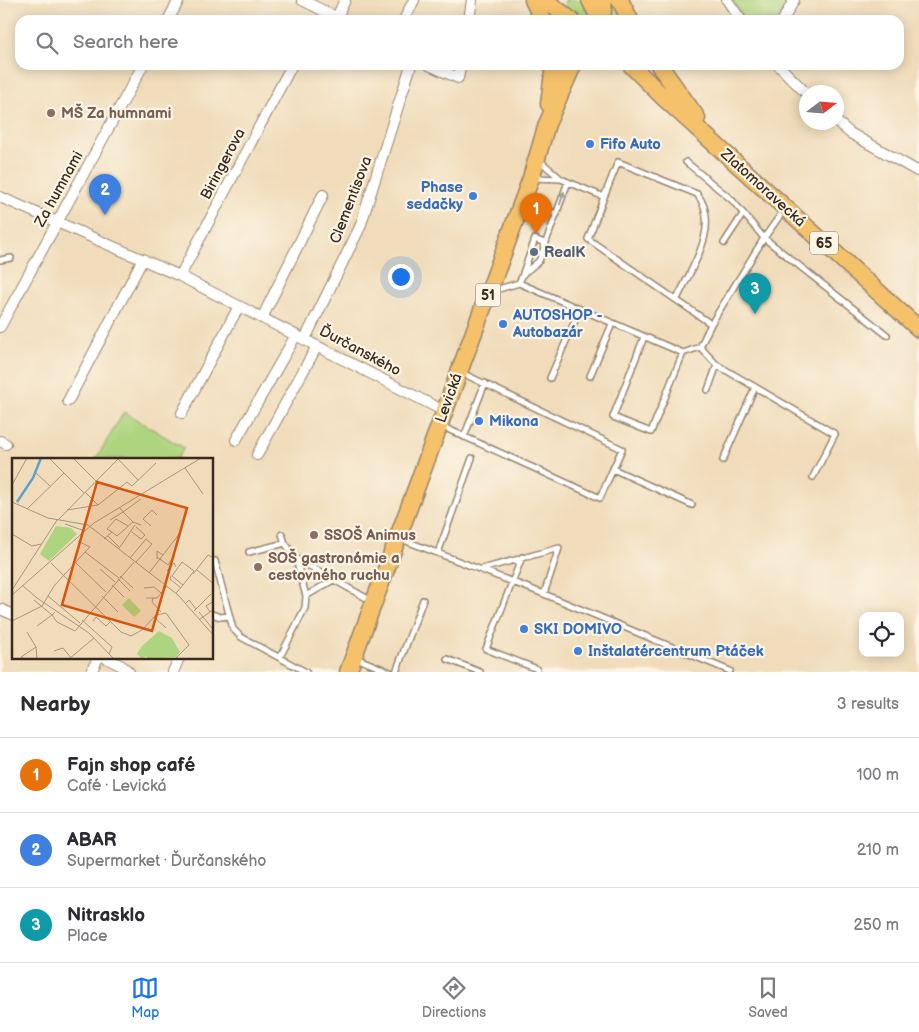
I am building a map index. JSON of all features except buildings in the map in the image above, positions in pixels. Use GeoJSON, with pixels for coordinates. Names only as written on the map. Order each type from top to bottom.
{"type":"FeatureCollection","features":[{"type":"Feature","properties":{"kind":"main road"},"geometry":{"type":"LineString","coordinates":[[533,0],[541,15]]}},
{"type":"Feature","properties":{"kind":"main road"},"geometry":{"type":"LineString","coordinates":[[545,0],[562,13]]}},
{"type":"Feature","properties":{"kind":"main road"},"geometry":{"type":"LineString","coordinates":[[590,0],[598,15]]}},
{"type":"Feature","properties":{"kind":"main road"},"geometry":{"type":"LineString","coordinates":[[602,15],[604,0]]}},
{"type":"Feature","properties":{"kind":"main road"},"geometry":{"type":"LineString","coordinates":[[620,0],[628,15]]}},
{"type":"Feature","properties":{"kind":"main road","name":"Levická"},"geometry":{"type":"LineString","coordinates":[[547,124],[553,70]]}},
{"type":"Feature","properties":{"kind":"main road","name":"Levická"},"geometry":{"type":"LineString","coordinates":[[351,665],[490,292],[531,178],[547,124],[572,70]]}},
{"type":"Feature","properties":{"kind":"main road","name":"Zlatomoravecká"},"geometry":{"type":"LineString","coordinates":[[636,70],[919,329]]}},
{"type":"Feature","properties":{"kind":"main road","name":"65"},"geometry":{"type":"LineString","coordinates":[[662,70],[684,101],[728,156]]}},
{"type":"Feature","properties":{"kind":"street"},"geometry":{"type":"LineString","coordinates":[[171,15],[179,0]]}},
{"type":"Feature","properties":{"kind":"street"},"geometry":{"type":"LineString","coordinates":[[302,0],[332,15]]}},
{"type":"Feature","properties":{"kind":"street"},"geometry":{"type":"LineString","coordinates":[[340,15],[345,0]]}},
{"type":"Feature","properties":{"kind":"street"},"geometry":{"type":"LineString","coordinates":[[406,15],[414,0]]}},
{"type":"Feature","properties":{"kind":"street"},"geometry":{"type":"LineString","coordinates":[[470,15],[472,0]]}},
{"type":"Feature","properties":{"kind":"street"},"geometry":{"type":"LineString","coordinates":[[727,0],[738,15]]}},
{"type":"Feature","properties":{"kind":"street"},"geometry":{"type":"LineString","coordinates":[[786,15],[794,0]]}},
{"type":"Feature","properties":{"kind":"street"},"geometry":{"type":"LineString","coordinates":[[318,15],[321,10]]}},
{"type":"Feature","properties":{"kind":"street","name":"Za humnami"},"geometry":{"type":"LineString","coordinates":[[0,327],[141,70]]}},
{"type":"Feature","properties":{"kind":"street","name":"Biringerova"},"geometry":{"type":"LineString","coordinates":[[180,276],[289,70]]}},
{"type":"Feature","properties":{"kind":"street","name":"Clementisova"},"geometry":{"type":"LineString","coordinates":[[236,440],[300,337],[360,227],[409,70]]}},
{"type":"Feature","properties":{"kind":"street"},"geometry":{"type":"LineString","coordinates":[[440,70],[458,78],[459,70]]}},
{"type":"Feature","properties":{"kind":"street"},"geometry":{"type":"LineString","coordinates":[[783,70],[799,86]]}},
{"type":"Feature","properties":{"kind":"street"},"geometry":{"type":"LineString","coordinates":[[844,128],[919,172]]}},
{"type":"Feature","properties":{"kind":"street"},"geometry":{"type":"LineString","coordinates":[[262,318],[323,195]]}},
{"type":"Feature","properties":{"kind":"street","name":"Ďurčanského"},"geometry":{"type":"LineString","coordinates":[[0,197],[180,276],[317,346],[442,418]]}},
{"type":"Feature","properties":{"kind":"street"},"geometry":{"type":"LineString","coordinates":[[68,401],[143,259]]}},
{"type":"Feature","properties":{"kind":"street"},"geometry":{"type":"LineString","coordinates":[[182,413],[239,306]]}},
{"type":"Feature","properties":{"kind":"street"},"geometry":{"type":"LineString","coordinates":[[258,455],[317,346]]}},
{"type":"Feature","properties":{"kind":"street"},"geometry":{"type":"LineString","coordinates":[[0,608],[12,614]]}},
{"type":"Feature","properties":{"kind":"street"},"geometry":{"type":"LineString","coordinates":[[91,672],[97,660]]}},
{"type":"Feature","properties":{"kind":"street"},"geometry":{"type":"LineString","coordinates":[[110,660],[129,672]]}},
{"type":"Feature","properties":{"kind":"street"},"geometry":{"type":"LineString","coordinates":[[173,672],[178,660]]}},
{"type":"Feature","properties":{"kind":"lane"},"geometry":{"type":"LineString","coordinates":[[537,158],[561,179],[604,197]]}},
{"type":"Feature","properties":{"kind":"lane"},"geometry":{"type":"LineString","coordinates":[[677,299],[704,242],[707,222],[705,204],[697,194],[618,162],[588,239],[711,324]]}},
{"type":"Feature","properties":{"kind":"lane"},"geometry":{"type":"LineString","coordinates":[[686,162],[732,200],[764,238],[887,335]]}},
{"type":"Feature","properties":{"kind":"lane"},"geometry":{"type":"LineString","coordinates":[[531,178],[561,179]]}},
{"type":"Feature","properties":{"kind":"lane"},"geometry":{"type":"LineString","coordinates":[[523,274],[539,261],[568,182]]}},
{"type":"Feature","properties":{"kind":"lane"},"geometry":{"type":"LineString","coordinates":[[537,207],[557,214]]}},
{"type":"Feature","properties":{"kind":"lane"},"geometry":{"type":"LineString","coordinates":[[490,292],[519,283],[683,353],[700,347],[711,324],[764,238],[785,208]]}},
{"type":"Feature","properties":{"kind":"lane"},"geometry":{"type":"LineString","coordinates":[[724,243],[743,214]]}},
{"type":"Feature","properties":{"kind":"lane"},"geometry":{"type":"LineString","coordinates":[[519,283],[535,240],[546,244]]}},
{"type":"Feature","properties":{"kind":"lane"},"geometry":{"type":"LineString","coordinates":[[0,260],[11,258]]}},
{"type":"Feature","properties":{"kind":"lane"},"geometry":{"type":"LineString","coordinates":[[550,378],[580,309]]}},
{"type":"Feature","properties":{"kind":"lane"},"geometry":{"type":"LineString","coordinates":[[590,376],[612,324]]}},
{"type":"Feature","properties":{"kind":"lane"},"geometry":{"type":"LineString","coordinates":[[644,337],[613,417],[651,432],[683,353]]}},
{"type":"Feature","properties":{"kind":"lane"},"geometry":{"type":"LineString","coordinates":[[700,347],[717,365],[835,434],[813,477]]}},
{"type":"Feature","properties":{"kind":"lane"},"geometry":{"type":"LineString","coordinates":[[708,390],[717,365]]}},
{"type":"Feature","properties":{"kind":"lane"},"geometry":{"type":"LineString","coordinates":[[442,418],[464,437],[600,498],[622,449],[459,371]]}},
{"type":"Feature","properties":{"kind":"lane"},"geometry":{"type":"LineString","coordinates":[[464,437],[485,383]]}},
{"type":"Feature","properties":{"kind":"lane"},"geometry":{"type":"LineString","coordinates":[[723,460],[755,387]]}},
{"type":"Feature","properties":{"kind":"lane"},"geometry":{"type":"LineString","coordinates":[[438,553],[472,458]]}},
{"type":"Feature","properties":{"kind":"lane"},"geometry":{"type":"LineString","coordinates":[[614,469],[692,505]]}},
{"type":"Feature","properties":{"kind":"lane"},"geometry":{"type":"LineString","coordinates":[[280,657],[305,608],[306,596],[296,559],[285,543],[282,534]]}},
{"type":"Feature","properties":{"kind":"lane"},"geometry":{"type":"LineString","coordinates":[[398,538],[544,594],[730,671]]}},
{"type":"Feature","properties":{"kind":"lane"},"geometry":{"type":"LineString","coordinates":[[249,552],[285,543]]}},
{"type":"Feature","properties":{"kind":"lane"},"geometry":{"type":"LineString","coordinates":[[481,570],[522,557],[560,548],[544,594]]}},
{"type":"Feature","properties":{"kind":"lane"},"geometry":{"type":"LineString","coordinates":[[522,557],[486,649],[537,669]]}},
{"type":"Feature","properties":{"kind":"lane"},"geometry":{"type":"LineString","coordinates":[[296,559],[368,599]]}},
{"type":"Feature","properties":{"kind":"lane"},"geometry":{"type":"LineString","coordinates":[[216,562],[233,629],[241,637],[306,672]]}},
{"type":"Feature","properties":{"kind":"lane"},"geometry":{"type":"LineString","coordinates":[[306,596],[333,580]]}},
{"type":"Feature","properties":{"kind":"lane"},"geometry":{"type":"LineString","coordinates":[[396,672],[423,600]]}},
{"type":"Feature","properties":{"kind":"lane"},"geometry":{"type":"LineString","coordinates":[[214,615],[220,617],[229,616]]}},
{"type":"Feature","properties":{"kind":"lane"},"geometry":{"type":"LineString","coordinates":[[447,659],[480,672]]}},
{"type":"Feature","properties":{"kind":"lane"},"geometry":{"type":"LineString","coordinates":[[351,665],[390,672]]}},
{"type":"Feature","properties":{"kind":"green space"},"geometry":{"type":"Polygon","coordinates":[[[565,0],[582,0],[589,15],[573,15],[565,8],[565,0]]]}},
{"type":"Feature","properties":{"kind":"green space"},"geometry":{"type":"Polygon","coordinates":[[[611,0],[613,0],[621,15],[610,15],[611,0]]]}},
{"type":"Feature","properties":{"kind":"green space"},"geometry":{"type":"Polygon","coordinates":[[[732,0],[789,0],[782,15],[742,15],[732,0]]]}},
{"type":"Feature","properties":{"kind":"green space"},"geometry":{"type":"Polygon","coordinates":[[[124,412],[184,448],[178,458],[97,458],[124,412]]]}},
{"type":"Feature","properties":{"kind":"place","name":"MŠ Za humnami"},"geometry":{"type":"Point","coordinates":[51,113]}},
{"type":"Feature","properties":{"kind":"place","name":"Fifo Auto"},"geometry":{"type":"Point","coordinates":[590,144]}},
{"type":"Feature","properties":{"kind":"place","name":"Phase sedačky"},"geometry":{"type":"Point","coordinates":[473,196]}},
{"type":"Feature","properties":{"kind":"place","name":"ABAR"},"geometry":{"type":"Point","coordinates":[105,215]}},
{"type":"Feature","properties":{"kind":"place","name":"Fajn shop café"},"geometry":{"type":"Point","coordinates":[536,234]}},
{"type":"Feature","properties":{"kind":"place","name":"RealK"},"geometry":{"type":"Point","coordinates":[534,252]}},
{"type":"Feature","properties":{"kind":"place","name":"Nitrasklo"},"geometry":{"type":"Point","coordinates":[755,314]}},
{"type":"Feature","properties":{"kind":"place","name":"AUTOSHOP - Autobazár"},"geometry":{"type":"Point","coordinates":[503,324]}},
{"type":"Feature","properties":{"kind":"place","name":"Mikona"},"geometry":{"type":"Point","coordinates":[479,421]}},
{"type":"Feature","properties":{"kind":"place","name":"SSOŠ Animus"},"geometry":{"type":"Point","coordinates":[314,535]}},
{"type":"Feature","properties":{"kind":"place","name":"SOŠ gastronómie a cestovného ruchu"},"geometry":{"type":"Point","coordinates":[258,567]}},
{"type":"Feature","properties":{"kind":"place","name":"SKI DOMIVO"},"geometry":{"type":"Point","coordinates":[524,629]}},
{"type":"Feature","properties":{"kind":"place","name":"Inštalatércentrum Ptáček"},"geometry":{"type":"Point","coordinates":[578,651]}}]}
